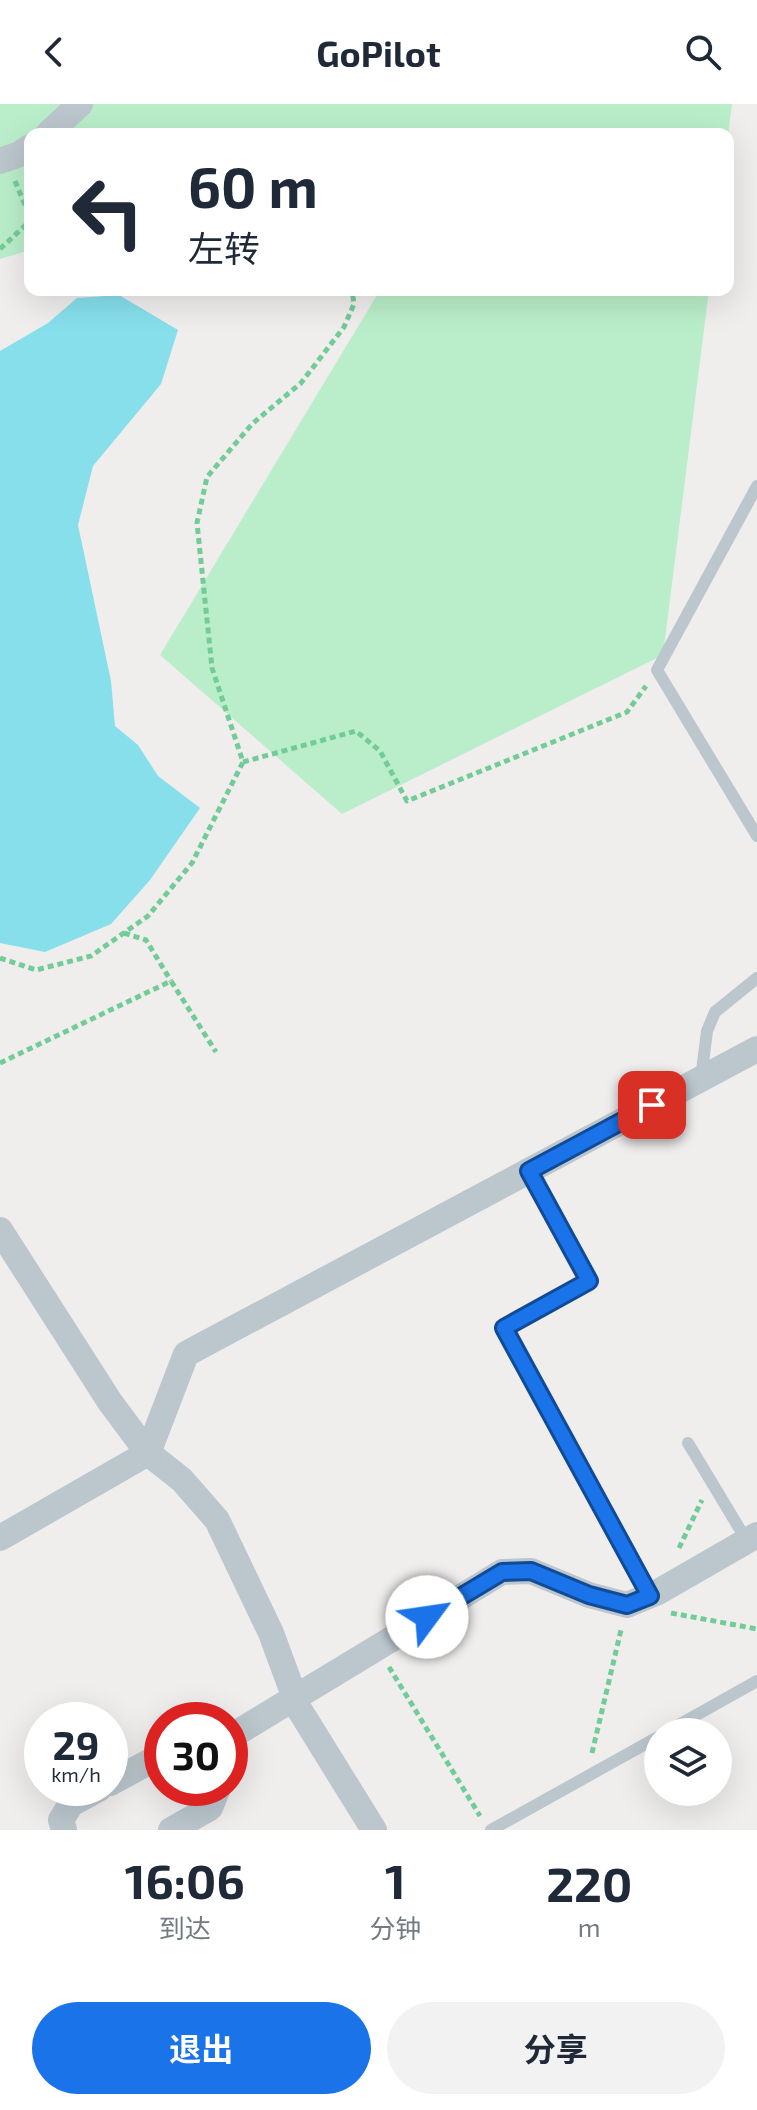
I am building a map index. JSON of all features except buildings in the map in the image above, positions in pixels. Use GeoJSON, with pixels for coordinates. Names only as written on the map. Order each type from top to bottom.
{"type":"FeatureCollection","features":[{"type":"Feature","properties":{"kind":"street"},"geometry":{"type":"LineString","coordinates":[[54,128],[80,104]]}},
{"type":"Feature","properties":{"kind":"street"},"geometry":{"type":"LineString","coordinates":[[3,160],[24,151]]}},
{"type":"Feature","properties":{"kind":"street"},"geometry":{"type":"LineString","coordinates":[[0,1538],[148,1453],[186,1354],[757,1049]]}},
{"type":"Feature","properties":{"kind":"street"},"geometry":{"type":"LineString","coordinates":[[0,1230],[110,1402],[148,1453],[182,1480],[217,1520],[271,1633],[299,1709],[374,1830]]}},
{"type":"Feature","properties":{"kind":"street"},"geometry":{"type":"LineString","coordinates":[[248,1726],[502,1572],[531,1571],[589,1595],[639,1600],[752,1538]]}},
{"type":"Feature","properties":{"kind":"street"},"geometry":{"type":"LineString","coordinates":[[64,1830],[61,1820],[70,1806]]}},
{"type":"Feature","properties":{"kind":"street"},"geometry":{"type":"LineString","coordinates":[[171,1830],[211,1806]]}},
{"type":"Feature","properties":{"kind":"lane"},"geometry":{"type":"LineString","coordinates":[[757,486],[657,670],[757,836]]}},
{"type":"Feature","properties":{"kind":"lane"},"geometry":{"type":"LineString","coordinates":[[701,1079],[707,1031],[715,1012],[757,978]]}},
{"type":"Feature","properties":{"kind":"lane"},"geometry":{"type":"LineString","coordinates":[[529,1171],[589,1281],[504,1328],[639,1600]]}},
{"type":"Feature","properties":{"kind":"lane"},"geometry":{"type":"LineString","coordinates":[[688,1443],[711,1482],[752,1538]]}},
{"type":"Feature","properties":{"kind":"lane"},"geometry":{"type":"LineString","coordinates":[[691,1718],[757,1681]]}},
{"type":"Feature","properties":{"kind":"lane"},"geometry":{"type":"LineString","coordinates":[[491,1830],[644,1745]]}},
{"type":"Feature","properties":{"kind":"path"},"geometry":{"type":"LineString","coordinates":[[3,160],[24,206]]}},
{"type":"Feature","properties":{"kind":"path"},"geometry":{"type":"LineString","coordinates":[[0,249],[24,225]]}},
{"type":"Feature","properties":{"kind":"path"},"geometry":{"type":"LineString","coordinates":[[0,958],[36,970],[91,956],[148,916],[192,863],[243,762],[212,668],[197,523],[207,477],[252,424],[301,383],[344,327],[354,304],[353,296]]}},
{"type":"Feature","properties":{"kind":"path"},"geometry":{"type":"LineString","coordinates":[[243,762],[356,731],[380,751],[407,801],[627,712],[657,670]]}},
{"type":"Feature","properties":{"kind":"path"},"geometry":{"type":"LineString","coordinates":[[124,933],[146,940],[216,1052]]}},
{"type":"Feature","properties":{"kind":"path"},"geometry":{"type":"LineString","coordinates":[[0,1063],[171,981]]}},
{"type":"Feature","properties":{"kind":"path"},"geometry":{"type":"LineString","coordinates":[[678,1551],[711,1482]]}},
{"type":"Feature","properties":{"kind":"path"},"geometry":{"type":"LineString","coordinates":[[586,1777],[639,1600],[757,1629]]}},
{"type":"Feature","properties":{"kind":"path"},"geometry":{"type":"LineString","coordinates":[[377,1647],[481,1817]]}},
{"type":"Feature","properties":{"kind":"green space"},"geometry":{"type":"Polygon","coordinates":[[[0,104],[732,104],[729,128],[24,128],[24,252],[0,259],[0,104]]]}},
{"type":"Feature","properties":{"kind":"green space"},"geometry":{"type":"Polygon","coordinates":[[[376,296],[708,296],[663,655],[342,814],[160,655],[376,296]]]}},
{"type":"Feature","properties":{"kind":"water"},"geometry":{"type":"Polygon","coordinates":[[[121,296],[178,330],[161,384],[93,466],[78,525],[111,681],[115,726],[138,745],[158,776],[200,808],[150,880],[111,924],[45,952],[0,943],[0,351],[48,323],[77,298],[121,296]]]}},
{"type":"Feature","properties":{"kind":"route"},"geometry":{"type":"LineString","coordinates":[[427,1617],[502,1572],[531,1571],[589,1595],[627,1605],[650,1596],[504,1328],[589,1281],[529,1171],[652,1105]]}}]}
